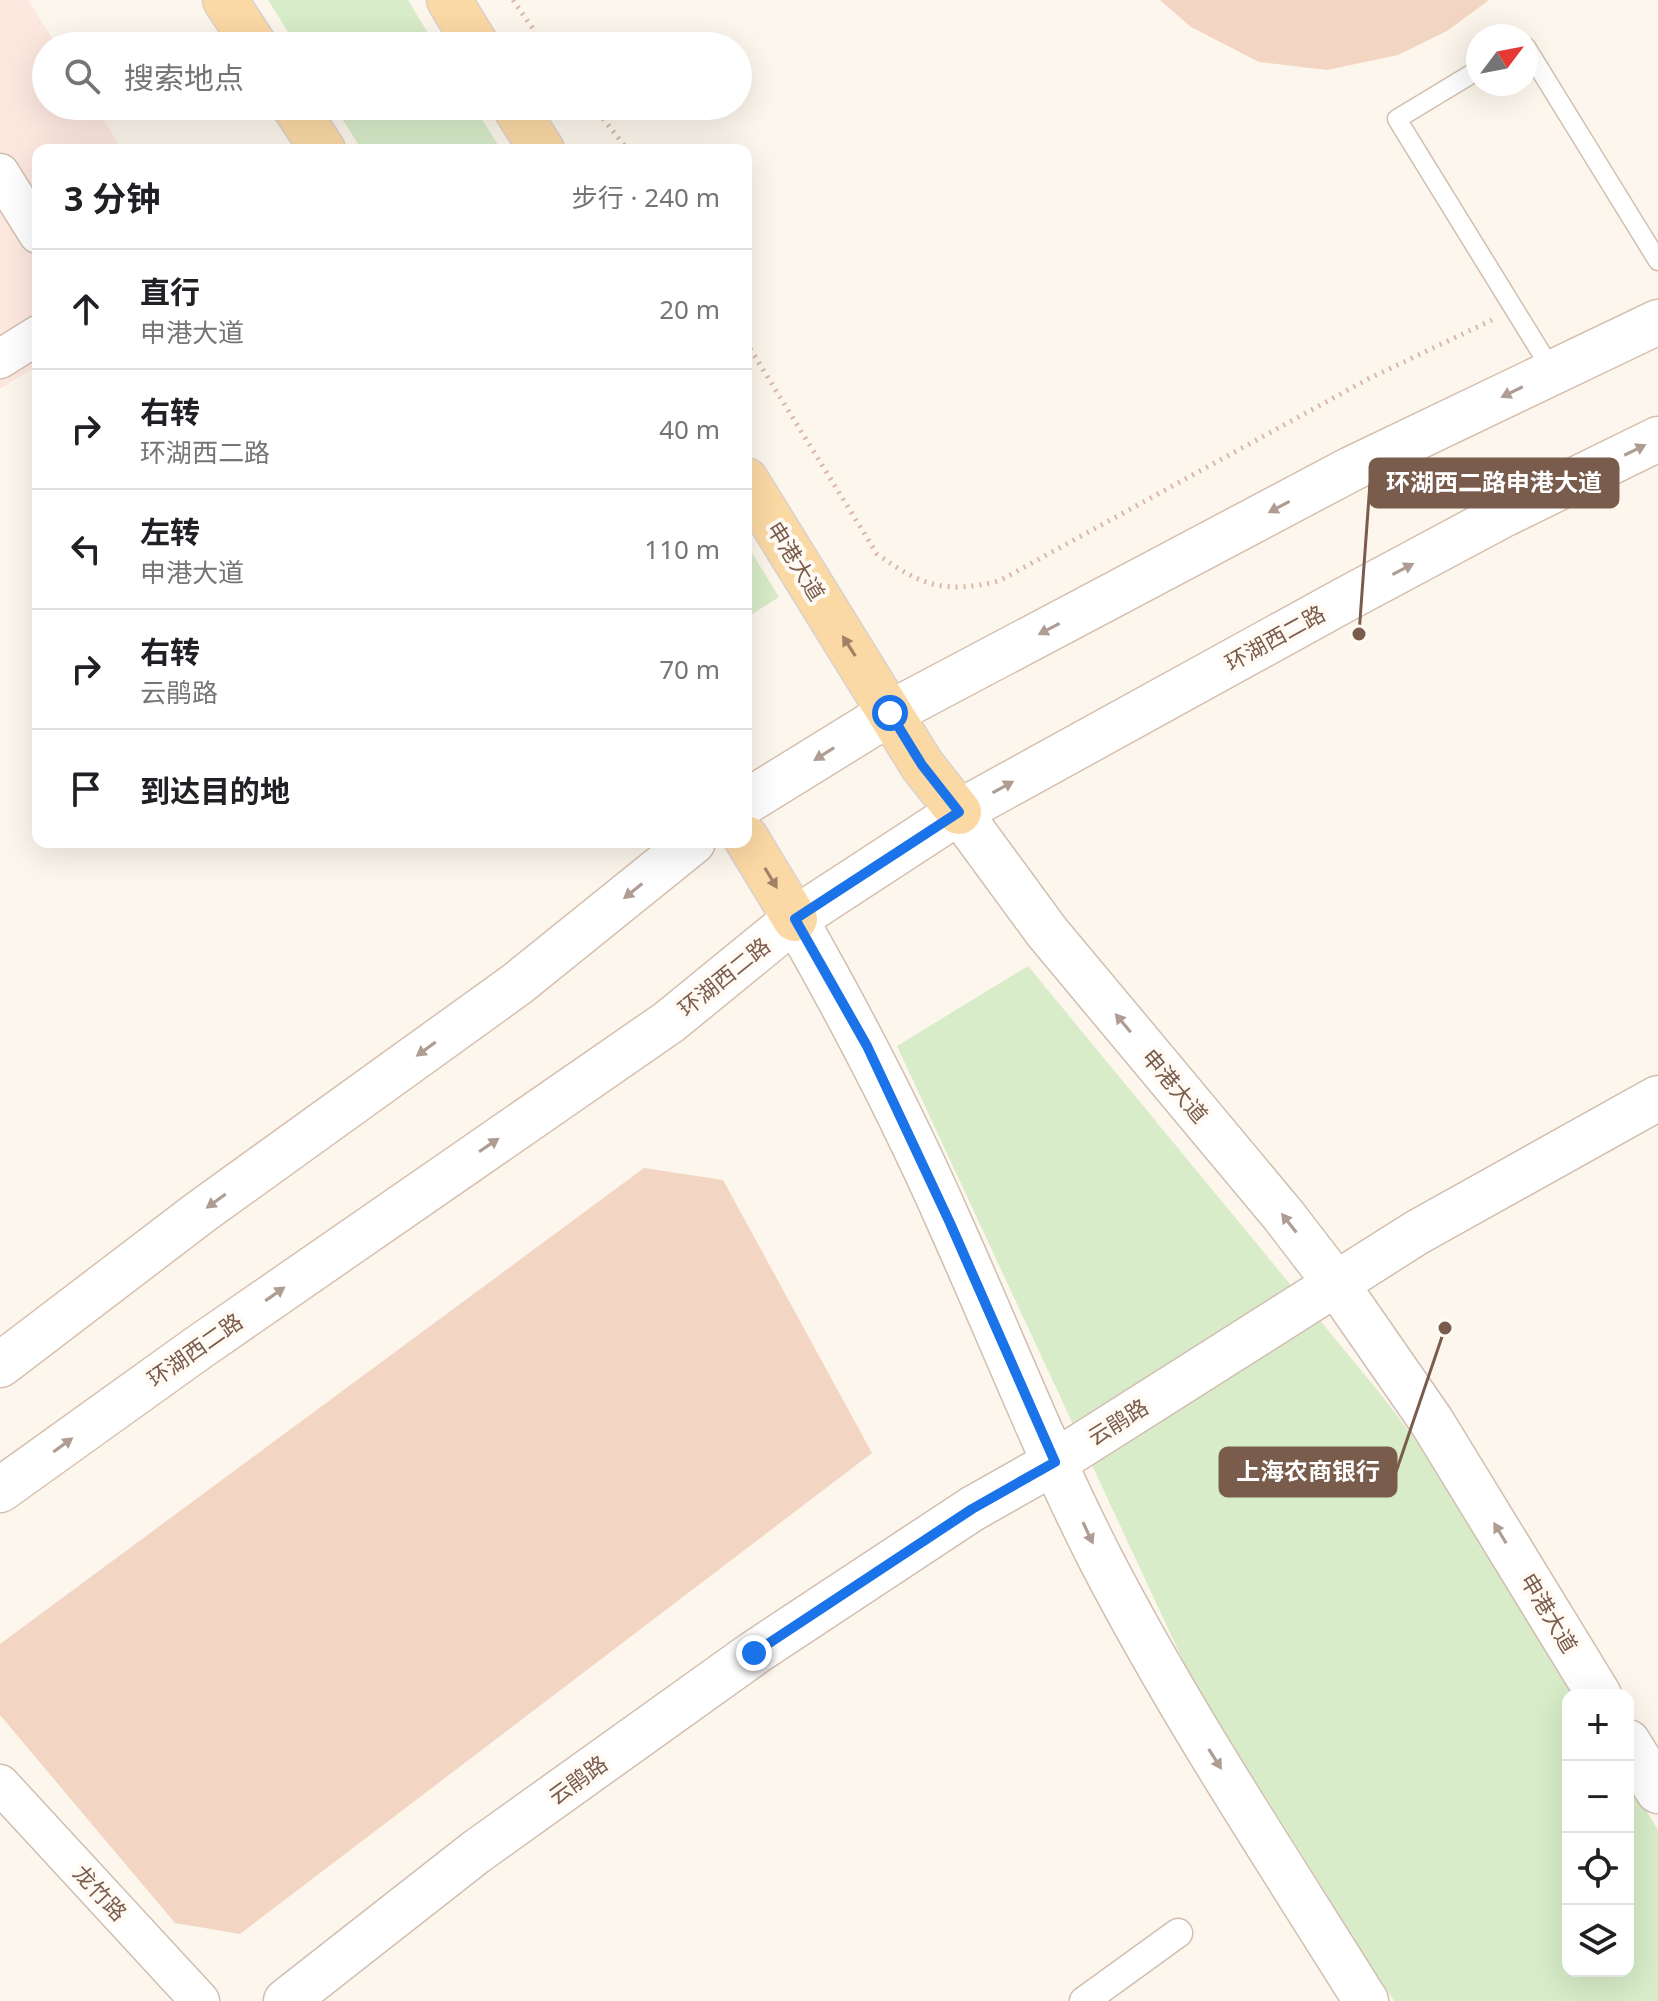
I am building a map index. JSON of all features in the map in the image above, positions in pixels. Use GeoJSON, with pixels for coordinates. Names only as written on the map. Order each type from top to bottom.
{"type":"FeatureCollection","features":[{"type":"Feature","properties":{"kind":"main road"},"geometry":{"type":"LineString","coordinates":[[225,0],[246,32]]}},
{"type":"Feature","properties":{"kind":"main road"},"geometry":{"type":"LineString","coordinates":[[449,0],[468,32]]}},
{"type":"Feature","properties":{"kind":"main road"},"geometry":{"type":"LineString","coordinates":[[303,120],[319,144]]}},
{"type":"Feature","properties":{"kind":"main road"},"geometry":{"type":"LineString","coordinates":[[523,120],[538,144]]}},
{"type":"Feature","properties":{"kind":"main road","name":"申港大道"},"geometry":{"type":"LineString","coordinates":[[752,490],[922,765],[959,812]]}},
{"type":"Feature","properties":{"kind":"main road"},"geometry":{"type":"LineString","coordinates":[[752,848],[795,919]]}},
{"type":"Feature","properties":{"kind":"street"},"geometry":{"type":"LineString","coordinates":[[0,173],[32,224]]}},
{"type":"Feature","properties":{"kind":"street"},"geometry":{"type":"LineString","coordinates":[[752,798],[890,713],[1351,469],[1658,322]]}},
{"type":"Feature","properties":{"kind":"street"},"geometry":{"type":"LineString","coordinates":[[0,359],[32,339]]}},
{"type":"Feature","properties":{"kind":"street","name":"环湖西二路"},"geometry":{"type":"LineString","coordinates":[[0,1490],[210,1339],[669,1022],[795,919],[959,812],[1501,516],[1658,439]]}},
{"type":"Feature","properties":{"kind":"street","name":"申港大道"},"geometry":{"type":"LineString","coordinates":[[959,812],[1047,932],[1284,1216],[1337,1285],[1432,1422],[1595,1689]]}},
{"type":"Feature","properties":{"kind":"street"},"geometry":{"type":"LineString","coordinates":[[0,1365],[202,1211],[517,984],[686,848]]}},
{"type":"Feature","properties":{"kind":"street"},"geometry":{"type":"LineString","coordinates":[[795,919],[867,1046],[1099,1556],[1164,1678],[1366,2001]]}},
{"type":"Feature","properties":{"kind":"street","name":"云鹃路"},"geometry":{"type":"LineString","coordinates":[[286,2001],[476,1852],[754,1653],[972,1509],[1055,1462],[1416,1233],[1658,1098]]}},
{"type":"Feature","properties":{"kind":"street"},"geometry":{"type":"LineString","coordinates":[[1634,1752],[1658,1791]]}},
{"type":"Feature","properties":{"kind":"street","name":"龙竹路"},"geometry":{"type":"LineString","coordinates":[[0,1784],[200,2001]]}},
{"type":"Feature","properties":{"kind":"street"},"geometry":{"type":"LineString","coordinates":[[1084,2001],[1178,1933]]}},
{"type":"Feature","properties":{"kind":"lane"},"geometry":{"type":"LineString","coordinates":[[1538,66],[1658,261]]}},
{"type":"Feature","properties":{"kind":"lane"},"geometry":{"type":"LineString","coordinates":[[1466,77],[1397,119],[1553,372]]}},
{"type":"Feature","properties":{"kind":"path"},"geometry":{"type":"LineString","coordinates":[[513,0],[535,32]]}},
{"type":"Feature","properties":{"kind":"path"},"geometry":{"type":"LineString","coordinates":[[604,120],[623,144]]}},
{"type":"Feature","properties":{"kind":"path"},"geometry":{"type":"LineString","coordinates":[[752,352],[877,554],[909,576],[939,587],[973,587],[999,581],[1368,379],[1514,309]]}},
{"type":"Feature","properties":{"kind":"shaded area"},"geometry":{"type":"Polygon","coordinates":[[[0,0],[28,0],[48,32],[32,32],[32,120],[104,120],[118,144],[32,144],[32,369],[0,389],[0,0]]]}},
{"type":"Feature","properties":{"kind":"green space"},"geometry":{"type":"Polygon","coordinates":[[[268,0],[408,0],[427,32],[288,32],[268,0]]]}},
{"type":"Feature","properties":{"kind":"green space"},"geometry":{"type":"Polygon","coordinates":[[[343,120],[483,120],[497,144],[358,144],[343,120]]]}},
{"type":"Feature","properties":{"kind":"green space"},"geometry":{"type":"Polygon","coordinates":[[[752,553],[779,597],[752,614],[752,553]]]}},
{"type":"Feature","properties":{"kind":"green space"},"geometry":{"type":"Polygon","coordinates":[[[1028,966],[1383,1397],[1441,1474],[1571,1689],[1562,1689],[1562,1977],[1634,1977],[1634,1791],[1658,1830],[1658,2001],[1394,2001],[1192,1680],[897,1046],[1028,966]]]}},
{"type":"Feature","properties":{"kind":"building"},"geometry":{"type":"Polygon","coordinates":[[[1160,0],[1489,0],[1447,31],[1398,55],[1327,70],[1259,62],[1191,27],[1160,0]]]}},
{"type":"Feature","properties":{"kind":"building"},"geometry":{"type":"Polygon","coordinates":[[[644,1168],[723,1180],[872,1453],[240,1934],[175,1923],[0,1715],[0,1644],[644,1168]]]}},
{"type":"Feature","properties":{"kind":"place","name":"环湖西二路申港大道"},"geometry":{"type":"Point","coordinates":[1359,634]}},
{"type":"Feature","properties":{"kind":"place","name":"上海农商银行"},"geometry":{"type":"Point","coordinates":[1445,1328]}},
{"type":"Feature","properties":{"kind":"route"},"geometry":{"type":"LineString","coordinates":[[754,1653],[972,1509],[1055,1462],[950,1223],[867,1046],[795,919],[959,812],[922,765],[890,713]]}}]}
